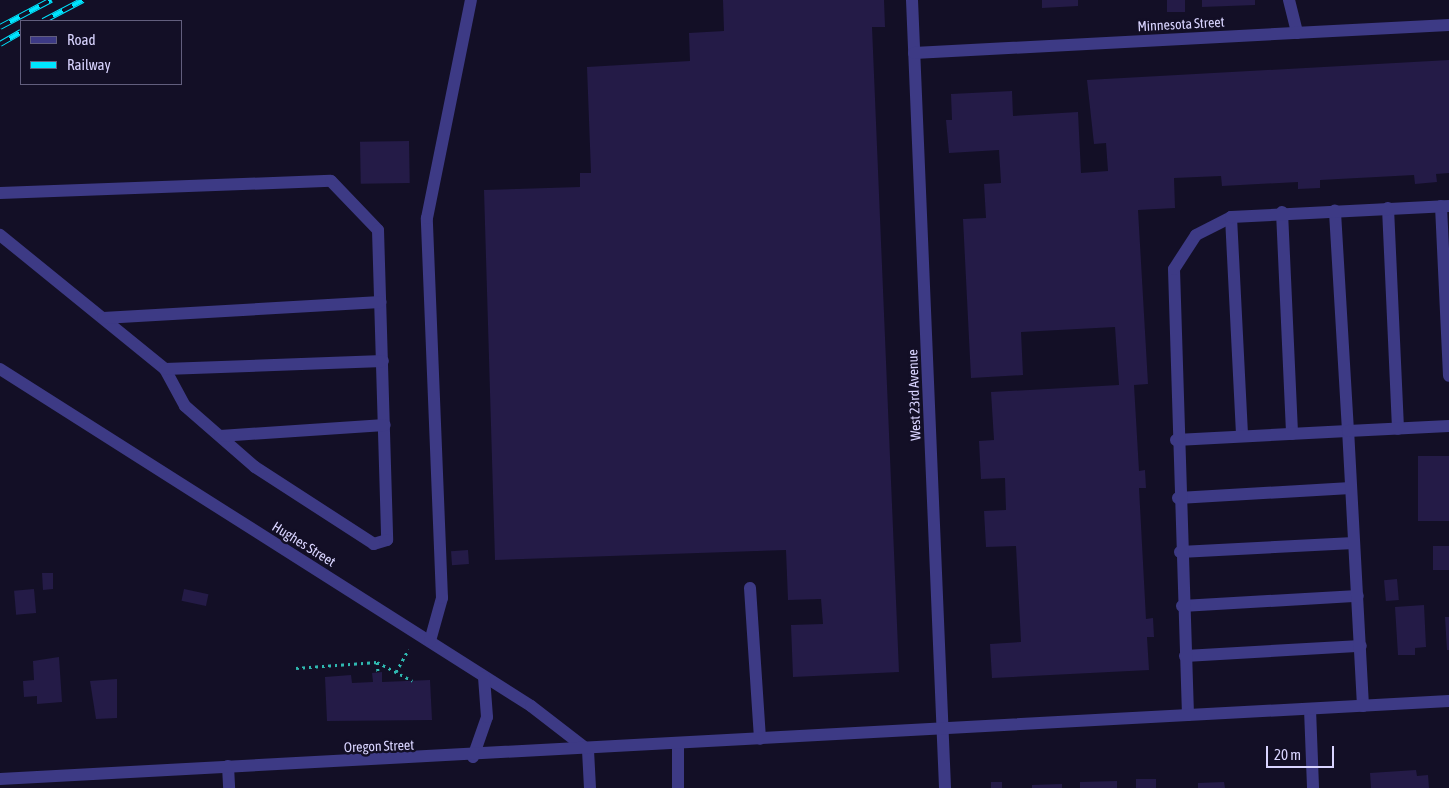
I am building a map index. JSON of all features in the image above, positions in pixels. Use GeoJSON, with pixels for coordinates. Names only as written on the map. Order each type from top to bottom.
{"type":"FeatureCollection","features":[{"type":"Feature","properties":{"kind":"street"},"geometry":{"type":"LineString","coordinates":[[430,641],[442,598],[427,218],[471,0]]}},
{"type":"Feature","properties":{"kind":"street","name":"West 23rd Avenue"},"geometry":{"type":"LineString","coordinates":[[912,0],[944,728],[945,788]]}},
{"type":"Feature","properties":{"kind":"street"},"geometry":{"type":"LineString","coordinates":[[1289,0],[1297,33]]}},
{"type":"Feature","properties":{"kind":"street","name":"Minnesota Street"},"geometry":{"type":"LineString","coordinates":[[914,53],[1449,25]]}},
{"type":"Feature","properties":{"kind":"street"},"geometry":{"type":"LineString","coordinates":[[0,193],[327,179],[378,230],[390,535],[381,544],[374,544],[255,467],[185,406],[166,369],[0,234]]}},
{"type":"Feature","properties":{"kind":"street"},"geometry":{"type":"LineString","coordinates":[[1188,714],[1176,440],[1174,269],[1196,235],[1231,217],[1282,212],[1445,206],[1449,376]]}},
{"type":"Feature","properties":{"kind":"street"},"geometry":{"type":"LineString","coordinates":[[1388,208],[1398,428]]}},
{"type":"Feature","properties":{"kind":"street"},"geometry":{"type":"LineString","coordinates":[[1335,210],[1363,706]]}},
{"type":"Feature","properties":{"kind":"street"},"geometry":{"type":"LineString","coordinates":[[1282,212],[1292,434]]}},
{"type":"Feature","properties":{"kind":"street"},"geometry":{"type":"LineString","coordinates":[[1231,217],[1242,436]]}},
{"type":"Feature","properties":{"kind":"street"},"geometry":{"type":"LineString","coordinates":[[102,318],[381,302]]}},
{"type":"Feature","properties":{"kind":"street"},"geometry":{"type":"LineString","coordinates":[[166,369],[383,361]]}},
{"type":"Feature","properties":{"kind":"street","name":"Hughes Street"},"geometry":{"type":"LineString","coordinates":[[0,369],[430,641],[484,676],[588,750]]}},
{"type":"Feature","properties":{"kind":"street"},"geometry":{"type":"LineString","coordinates":[[220,436],[385,425]]}},
{"type":"Feature","properties":{"kind":"street"},"geometry":{"type":"LineString","coordinates":[[1176,440],[1449,426]]}},
{"type":"Feature","properties":{"kind":"street"},"geometry":{"type":"LineString","coordinates":[[1178,498],[1351,488]]}},
{"type":"Feature","properties":{"kind":"street"},"geometry":{"type":"LineString","coordinates":[[1180,552],[1354,543]]}},
{"type":"Feature","properties":{"kind":"street"},"geometry":{"type":"LineString","coordinates":[[750,588],[760,739]]}},
{"type":"Feature","properties":{"kind":"street"},"geometry":{"type":"LineString","coordinates":[[1182,606],[1358,596]]}},
{"type":"Feature","properties":{"kind":"street"},"geometry":{"type":"LineString","coordinates":[[1185,656],[1360,646]]}},
{"type":"Feature","properties":{"kind":"street"},"geometry":{"type":"LineString","coordinates":[[473,757],[487,718],[484,676]]}},
{"type":"Feature","properties":{"kind":"street","name":"Oregon Street"},"geometry":{"type":"LineString","coordinates":[[0,779],[228,766],[473,757],[1188,714],[1449,701]]}},
{"type":"Feature","properties":{"kind":"street"},"geometry":{"type":"LineString","coordinates":[[1310,709],[1313,788]]}},
{"type":"Feature","properties":{"kind":"street"},"geometry":{"type":"LineString","coordinates":[[678,744],[678,788]]}},
{"type":"Feature","properties":{"kind":"street"},"geometry":{"type":"LineString","coordinates":[[588,750],[590,788]]}},
{"type":"Feature","properties":{"kind":"street"},"geometry":{"type":"LineString","coordinates":[[228,766],[229,788]]}},
{"type":"Feature","properties":{"kind":"path"},"geometry":{"type":"LineString","coordinates":[[396,672],[418,634]]}},
{"type":"Feature","properties":{"kind":"path"},"geometry":{"type":"LineString","coordinates":[[377,662],[378,672]]}},
{"type":"Feature","properties":{"kind":"path"},"geometry":{"type":"LineString","coordinates":[[296,668],[377,662],[412,681]]}},
{"type":"Feature","properties":{"kind":"building"},"geometry":{"type":"Polygon","coordinates":[[[723,0],[884,0],[885,27],[872,27],[899,672],[793,677],[791,625],[823,624],[821,599],[788,600],[786,550],[495,560],[484,190],[580,187],[580,173],[591,173],[587,67],[690,61],[689,33],[724,31],[723,0]]]}},
{"type":"Feature","properties":{"kind":"building"},"geometry":{"type":"Polygon","coordinates":[[[1042,0],[1078,0],[1078,6],[1042,8],[1042,0]]]}},
{"type":"Feature","properties":{"kind":"building"},"geometry":{"type":"Polygon","coordinates":[[[1167,0],[1185,0],[1185,12],[1167,12],[1167,0]]]}},
{"type":"Feature","properties":{"kind":"building"},"geometry":{"type":"Polygon","coordinates":[[[1202,0],[1255,0],[1255,5],[1202,7],[1202,0]]]}},
{"type":"Feature","properties":{"kind":"building"},"geometry":{"type":"Polygon","coordinates":[[[1449,60],[1449,173],[1436,174],[1437,182],[1415,184],[1414,175],[1320,180],[1320,188],[1298,189],[1298,182],[1222,186],[1221,176],[1174,178],[1175,208],[1138,210],[1148,384],[1134,385],[1139,471],[1145,470],[1146,488],[1139,488],[1146,619],[1153,618],[1154,637],[1147,637],[1149,670],[992,678],[990,644],[1021,642],[1016,546],[986,547],[984,511],[1006,510],[1005,478],[981,479],[979,441],[994,440],[991,392],[1119,385],[1115,327],[1021,332],[1023,375],[971,378],[963,219],[986,218],[984,184],[1001,183],[999,150],[949,153],[946,120],[952,120],[951,94],[1012,91],[1013,116],[1078,112],[1081,173],[1108,171],[1106,143],[1094,144],[1087,80],[1449,60]]]}},
{"type":"Feature","properties":{"kind":"building"},"geometry":{"type":"Polygon","coordinates":[[[409,141],[410,183],[361,184],[360,142],[409,141]]]}},
{"type":"Feature","properties":{"kind":"building"},"geometry":{"type":"Polygon","coordinates":[[[1418,456],[1449,456],[1449,521],[1418,521],[1418,456]]]}},
{"type":"Feature","properties":{"kind":"building"},"geometry":{"type":"Polygon","coordinates":[[[1433,546],[1449,546],[1449,570],[1433,570],[1433,546]]]}},
{"type":"Feature","properties":{"kind":"building"},"geometry":{"type":"Polygon","coordinates":[[[468,550],[469,564],[452,565],[451,551],[468,550]]]}},
{"type":"Feature","properties":{"kind":"building"},"geometry":{"type":"Polygon","coordinates":[[[42,573],[53,573],[53,589],[43,590],[42,573]]]}},
{"type":"Feature","properties":{"kind":"building"},"geometry":{"type":"Polygon","coordinates":[[[1397,579],[1399,600],[1386,601],[1384,580],[1397,579]]]}},
{"type":"Feature","properties":{"kind":"building"},"geometry":{"type":"Polygon","coordinates":[[[34,589],[36,613],[16,615],[14,591],[34,589]]]}},
{"type":"Feature","properties":{"kind":"building"},"geometry":{"type":"Polygon","coordinates":[[[184,589],[208,594],[206,606],[182,601],[184,589]]]}},
{"type":"Feature","properties":{"kind":"building"},"geometry":{"type":"Polygon","coordinates":[[[1424,605],[1426,647],[1415,648],[1415,655],[1398,655],[1395,607],[1424,605]]]}},
{"type":"Feature","properties":{"kind":"building"},"geometry":{"type":"Polygon","coordinates":[[[1445,617],[1449,617],[1449,650],[1447,650],[1445,617]]]}},
{"type":"Feature","properties":{"kind":"building"},"geometry":{"type":"Polygon","coordinates":[[[59,657],[62,702],[37,704],[37,696],[24,697],[23,681],[34,680],[33,661],[59,657]]]}},
{"type":"Feature","properties":{"kind":"building"},"geometry":{"type":"Polygon","coordinates":[[[382,672],[382,682],[430,680],[432,720],[327,721],[325,677],[351,675],[352,683],[373,682],[372,673],[382,672]]]}},
{"type":"Feature","properties":{"kind":"building"},"geometry":{"type":"Polygon","coordinates":[[[117,679],[117,718],[96,719],[90,681],[117,679]]]}},
{"type":"Feature","properties":{"kind":"building"},"geometry":{"type":"Polygon","coordinates":[[[1416,770],[1417,776],[1428,775],[1429,788],[1371,788],[1370,773],[1416,770]]]}},
{"type":"Feature","properties":{"kind":"building"},"geometry":{"type":"Polygon","coordinates":[[[1136,779],[1156,779],[1156,788],[1136,788],[1136,779]]]}},
{"type":"Feature","properties":{"kind":"building"},"geometry":{"type":"Polygon","coordinates":[[[1117,781],[1117,788],[1080,788],[1080,782],[1117,781]]]}},
{"type":"Feature","properties":{"kind":"building"},"geometry":{"type":"Polygon","coordinates":[[[991,782],[1002,782],[1002,788],[991,788],[991,782]]]}},
{"type":"Feature","properties":{"kind":"building"},"geometry":{"type":"Polygon","coordinates":[[[1224,782],[1225,788],[1198,788],[1198,783],[1224,782]]]}},
{"type":"Feature","properties":{"kind":"building"},"geometry":{"type":"Polygon","coordinates":[[[1062,784],[1062,788],[1032,788],[1032,785],[1062,784]]]}},
{"type":"Feature","properties":{"kind":"railway"},"geometry":{"type":"LineString","coordinates":[[0,27],[51,0]]}},
{"type":"Feature","properties":{"kind":"railway"},"geometry":{"type":"LineString","coordinates":[[45,20],[83,0]]}},
{"type":"Feature","properties":{"kind":"railway"},"geometry":{"type":"LineString","coordinates":[[0,44],[20,33]]}}]}
